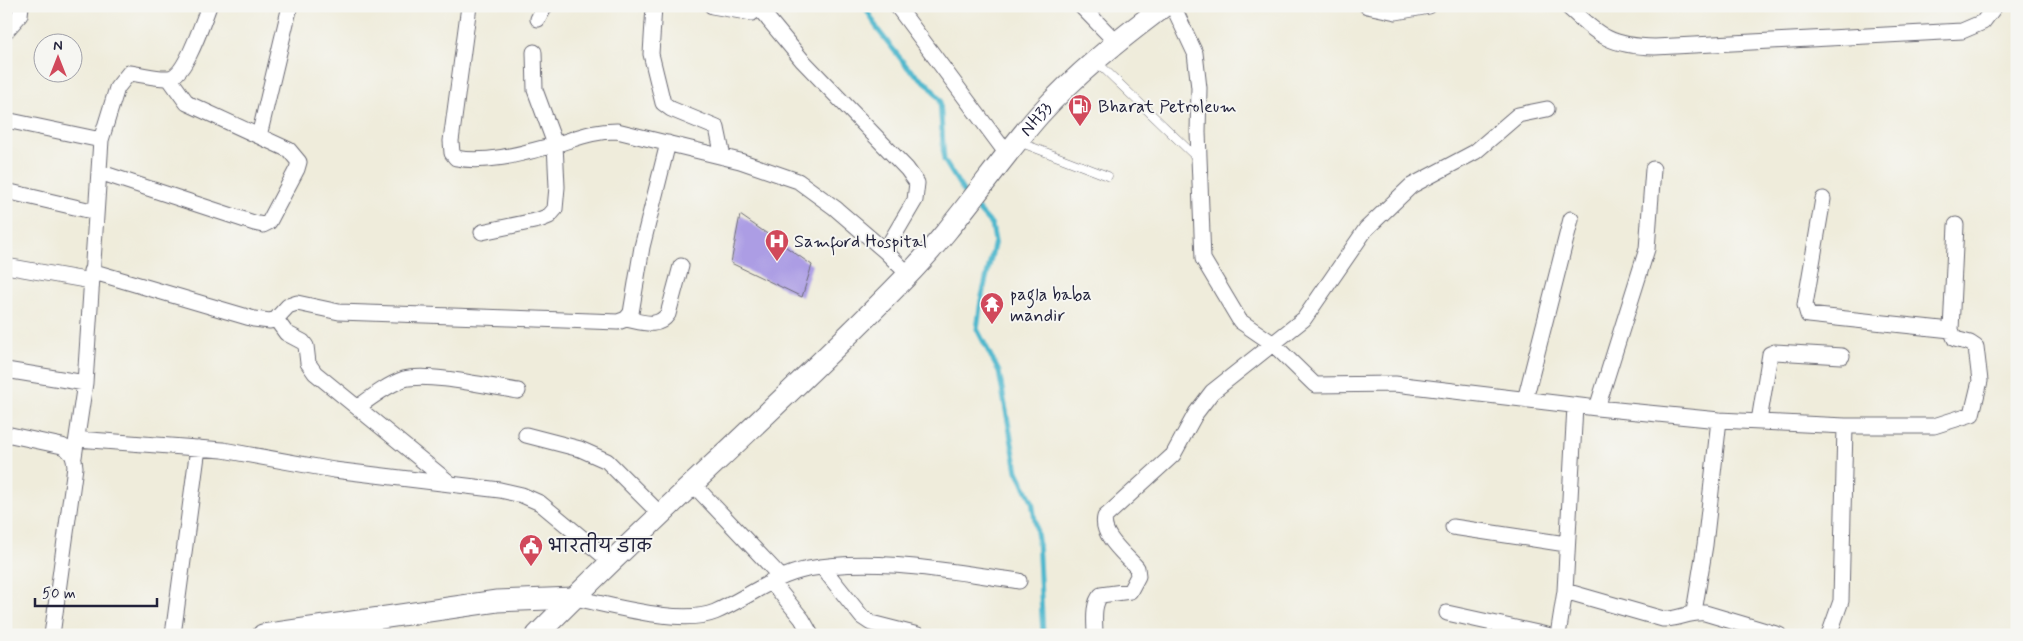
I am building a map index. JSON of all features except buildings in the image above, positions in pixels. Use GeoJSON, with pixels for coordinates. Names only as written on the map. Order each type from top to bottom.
{"type":"FeatureCollection","features":[{"type":"Feature","properties":{"kind":"main road","name":"NH33"},"geometry":{"type":"LineString","coordinates":[[537,635],[692,483],[820,364],[908,275],[949,229],[1012,148],[1061,93],[1117,43],[1164,6]]}},
{"type":"Feature","properties":{"kind":"main road"},"geometry":{"type":"LineString","coordinates":[[263,635],[304,631],[497,601],[574,598]]}},
{"type":"Feature","properties":{"kind":"street"},"geometry":{"type":"LineString","coordinates":[[6,31],[20,15],[21,6]]}},
{"type":"Feature","properties":{"kind":"street"},"geometry":{"type":"LineString","coordinates":[[259,136],[290,6]]}},
{"type":"Feature","properties":{"kind":"street"},"geometry":{"type":"LineString","coordinates":[[468,6],[451,141],[452,153],[456,158],[465,160],[515,155],[596,131],[617,131],[723,157],[768,169],[798,181],[835,208],[885,251],[908,275]]}},
{"type":"Feature","properties":{"kind":"street"},"geometry":{"type":"LineString","coordinates":[[654,6],[651,54],[663,103],[671,109],[717,128],[723,157]]}},
{"type":"Feature","properties":{"kind":"street"},"geometry":{"type":"LineString","coordinates":[[712,6],[739,13],[752,14],[759,7],[802,60],[907,169],[916,183],[915,200],[885,251]]}},
{"type":"Feature","properties":{"kind":"street"},"geometry":{"type":"LineString","coordinates":[[896,6],[1012,148]]}},
{"type":"Feature","properties":{"kind":"street"},"geometry":{"type":"LineString","coordinates":[[1081,6],[1117,43]]}},
{"type":"Feature","properties":{"kind":"street"},"geometry":{"type":"LineString","coordinates":[[1174,6],[1195,53],[1199,88],[1203,259],[1240,321],[1272,343],[1315,385],[1395,384],[1575,406],[1719,420],[1846,426],[1934,426],[1972,414],[1980,381],[1977,350],[1974,345],[1955,339],[1950,330],[1956,225]]}},
{"type":"Feature","properties":{"kind":"street"},"geometry":{"type":"LineString","coordinates":[[1367,6],[1396,12],[1429,6]]}},
{"type":"Feature","properties":{"kind":"street"},"geometry":{"type":"LineString","coordinates":[[1567,6],[1600,36],[1617,43],[1655,47],[1962,31],[1983,22],[1995,6]]}},
{"type":"Feature","properties":{"kind":"street"},"geometry":{"type":"LineString","coordinates":[[52,635],[85,383],[101,140],[116,88],[129,73],[169,78],[178,74],[186,62],[205,7]]}},
{"type":"Feature","properties":{"kind":"street"},"geometry":{"type":"LineString","coordinates":[[482,232],[539,220],[549,216],[555,209],[555,144],[535,90],[534,52]]}},
{"type":"Feature","properties":{"kind":"street"},"geometry":{"type":"LineString","coordinates":[[99,172],[263,225],[269,222],[299,162],[289,150],[187,103],[169,78]]}},
{"type":"Feature","properties":{"kind":"street"},"geometry":{"type":"LineString","coordinates":[[1095,635],[1095,615],[1098,598],[1101,595],[1130,591],[1138,576],[1137,568],[1106,531],[1103,523],[1105,517],[1173,455],[1196,413],[1212,392],[1304,319],[1366,230],[1411,186],[1474,152],[1518,115],[1546,109]]}},
{"type":"Feature","properties":{"kind":"street"},"geometry":{"type":"LineString","coordinates":[[6,120],[101,140]]}},
{"type":"Feature","properties":{"kind":"street"},"geometry":{"type":"LineString","coordinates":[[626,319],[631,313],[642,247],[668,143]]}},
{"type":"Feature","properties":{"kind":"street"},"geometry":{"type":"LineString","coordinates":[[1597,408],[1647,249],[1653,169]]}},
{"type":"Feature","properties":{"kind":"street"},"geometry":{"type":"LineString","coordinates":[[6,191],[96,212]]}},
{"type":"Feature","properties":{"kind":"street"},"geometry":{"type":"LineString","coordinates":[[1823,199],[1805,305],[1808,315],[1950,330]]}},
{"type":"Feature","properties":{"kind":"street"},"geometry":{"type":"LineString","coordinates":[[1525,400],[1571,219]]}},
{"type":"Feature","properties":{"kind":"street"},"geometry":{"type":"LineString","coordinates":[[6,266],[91,276],[254,319],[270,321],[276,319],[288,306],[297,303],[339,312],[424,314],[607,324],[626,319],[656,324],[663,321],[668,314],[681,266]]}},
{"type":"Feature","properties":{"kind":"street"},"geometry":{"type":"LineString","coordinates":[[276,319],[286,333],[303,342],[306,346],[308,363],[315,373],[451,484]]}},
{"type":"Feature","properties":{"kind":"street"},"geometry":{"type":"LineString","coordinates":[[1759,421],[1770,354],[1775,352],[1842,356]]}},
{"type":"Feature","properties":{"kind":"street"},"geometry":{"type":"LineString","coordinates":[[6,370],[85,383]]}},
{"type":"Feature","properties":{"kind":"street"},"geometry":{"type":"LineString","coordinates":[[358,407],[391,385],[405,379],[444,380],[518,391]]}},
{"type":"Feature","properties":{"kind":"street"},"geometry":{"type":"LineString","coordinates":[[1558,635],[1565,591],[1566,544],[1575,406]]}},
{"type":"Feature","properties":{"kind":"street"},"geometry":{"type":"LineString","coordinates":[[1694,612],[1705,545],[1719,420]]}},
{"type":"Feature","properties":{"kind":"street"},"geometry":{"type":"LineString","coordinates":[[1829,635],[1841,601],[1846,426]]}},
{"type":"Feature","properties":{"kind":"street"},"geometry":{"type":"LineString","coordinates":[[6,434],[62,446],[69,450],[74,457]]}},
{"type":"Feature","properties":{"kind":"street"},"geometry":{"type":"LineString","coordinates":[[526,435],[580,449],[607,461],[660,514]]}},
{"type":"Feature","properties":{"kind":"street"},"geometry":{"type":"LineString","coordinates":[[77,440],[223,450],[334,470],[500,490],[522,495],[540,503],[611,562]]}},
{"type":"Feature","properties":{"kind":"street"},"geometry":{"type":"LineString","coordinates":[[173,635],[198,448]]}},
{"type":"Feature","properties":{"kind":"street"},"geometry":{"type":"LineString","coordinates":[[692,483],[775,579],[811,635]]}},
{"type":"Feature","properties":{"kind":"street"},"geometry":{"type":"LineString","coordinates":[[1454,528],[1566,544]]}},
{"type":"Feature","properties":{"kind":"street"},"geometry":{"type":"LineString","coordinates":[[574,598],[660,616],[689,618],[715,612],[775,579],[822,568],[903,566],[1019,581]]}},
{"type":"Feature","properties":{"kind":"street"},"geometry":{"type":"LineString","coordinates":[[822,568],[862,617],[871,623],[918,635]]}},
{"type":"Feature","properties":{"kind":"street"},"geometry":{"type":"LineString","coordinates":[[1565,591],[1663,618],[1676,618],[1694,612],[1705,612],[1779,635]]}},
{"type":"Feature","properties":{"kind":"street"},"geometry":{"type":"LineString","coordinates":[[1447,613],[1480,628],[1547,635]]}},
{"type":"Feature","properties":{"kind":"lane"},"geometry":{"type":"LineString","coordinates":[[1096,61],[1200,160]]}},
{"type":"Feature","properties":{"kind":"lane"},"geometry":{"type":"LineString","coordinates":[[1012,148],[1108,176]]}},
{"type":"Feature","properties":{"kind":"waterway"},"geometry":{"type":"LineString","coordinates":[[865,6],[878,30],[908,68],[929,85],[940,100],[944,160],[967,197]]}},
{"type":"Feature","properties":{"kind":"waterway"},"geometry":{"type":"LineString","coordinates":[[974,205],[992,225],[995,241],[981,300],[977,329],[999,372],[1017,471],[1032,501],[1038,539],[1043,635]]}},
{"type":"Feature","properties":{"kind":"place","name":"Bharat Petroleum"},"geometry":{"type":"Point","coordinates":[1080,127]}},
{"type":"Feature","properties":{"kind":"place","name":"Samford Hospital"},"geometry":{"type":"Point","coordinates":[777,262]}},
{"type":"Feature","properties":{"kind":"place","name":"pagla baba mandir"},"geometry":{"type":"Point","coordinates":[992,325]}},
{"type":"Feature","properties":{"kind":"place","name":"भारतीय डाक"},"geometry":{"type":"Point","coordinates":[531,567]}}]}
